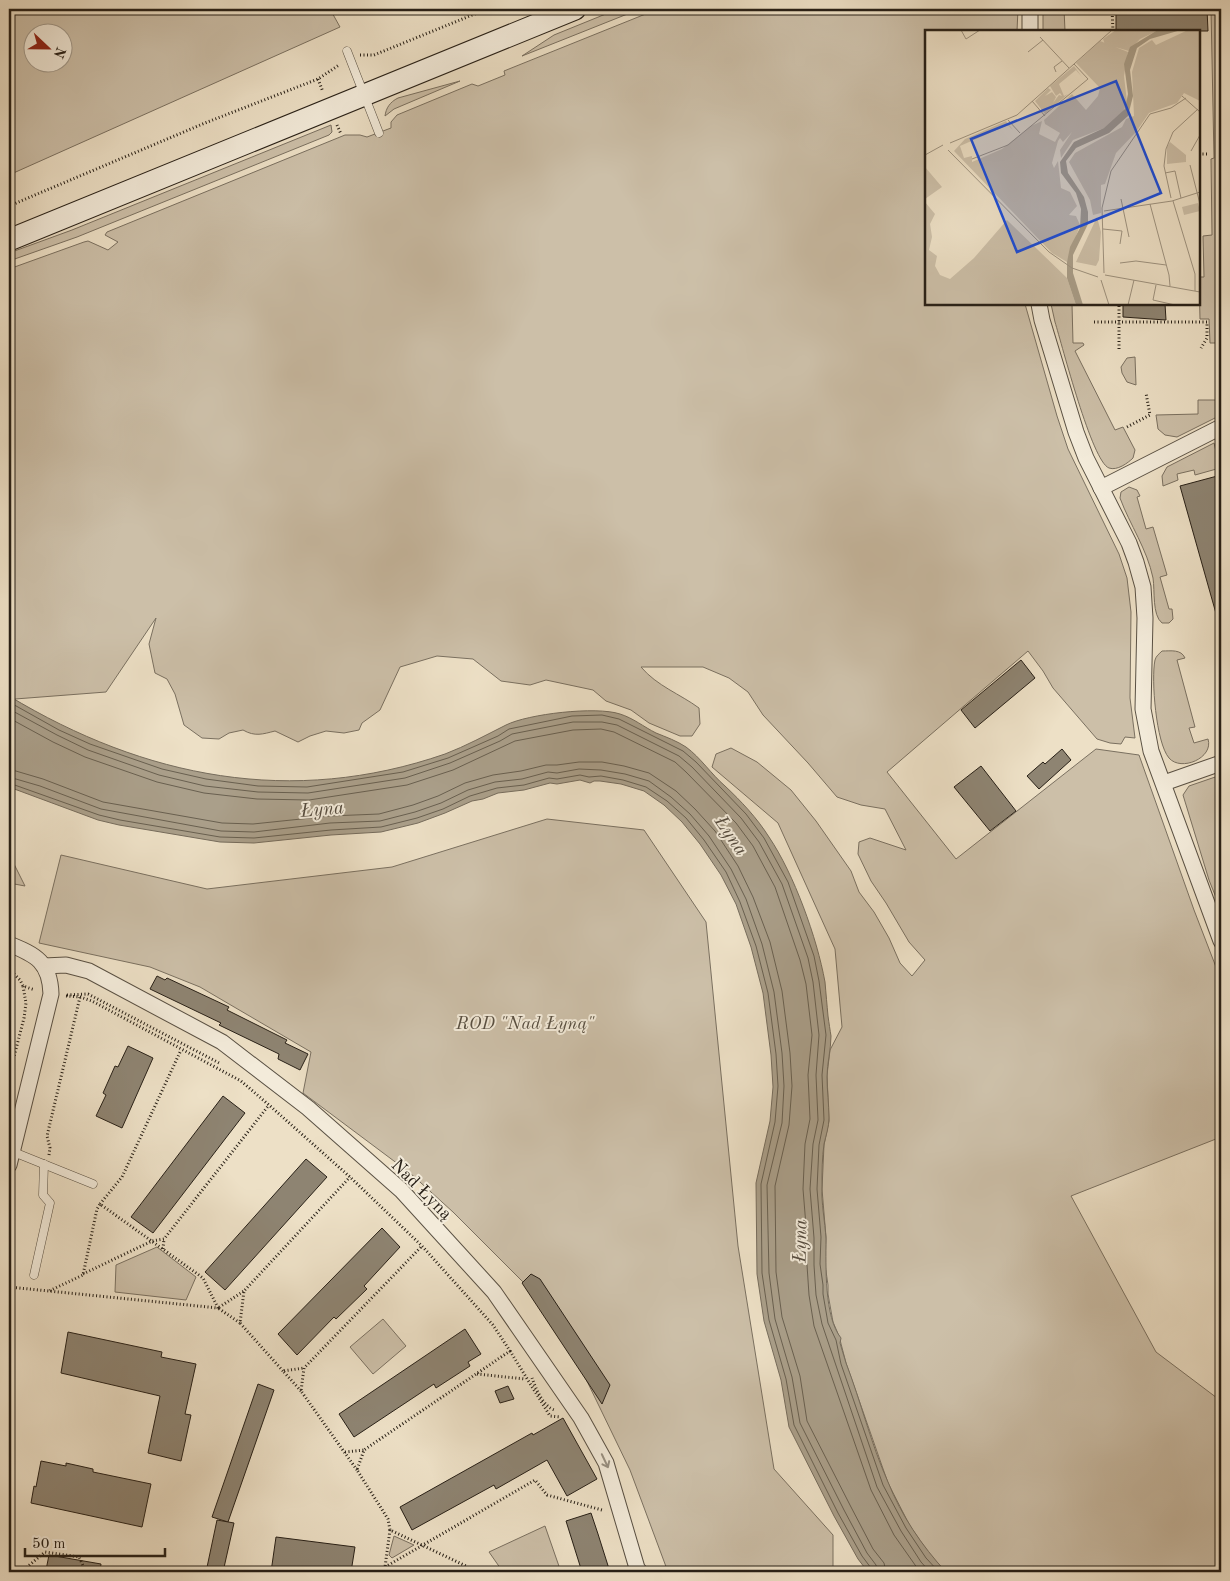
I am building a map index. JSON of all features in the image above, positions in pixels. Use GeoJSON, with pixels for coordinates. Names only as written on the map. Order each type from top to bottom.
{"type":"FeatureCollection","features":[{"type":"Feature","properties":{"kind":"main road"},"geometry":{"type":"LineString","coordinates":[[9,240],[575,9]]}},
{"type":"Feature","properties":{"kind":"street"},"geometry":{"type":"LineString","coordinates":[[1030,9],[1030,30]]}},
{"type":"Feature","properties":{"kind":"street"},"geometry":{"type":"LineString","coordinates":[[1039,305],[1076,432],[1086,458],[1129,543],[1136,562],[1143,587],[1143,709],[1151,751],[1221,941]]}},
{"type":"Feature","properties":{"kind":"street"},"geometry":{"type":"LineString","coordinates":[[1101,488],[1221,427]]}},
{"type":"Feature","properties":{"kind":"street"},"geometry":{"type":"LineString","coordinates":[[1164,783],[1221,764]]}},
{"type":"Feature","properties":{"kind":"street"},"geometry":{"type":"LineString","coordinates":[[9,944],[27,951],[44,966],[50,979],[51,994],[10,1156]]}},
{"type":"Feature","properties":{"kind":"street","name":"Nad Łyną"},"geometry":{"type":"LineString","coordinates":[[44,966],[66,965],[89,971],[222,1042],[308,1108],[401,1190],[494,1292],[574,1417],[606,1463],[637,1568],[640,1572]]}},
{"type":"Feature","properties":{"kind":"lane"},"geometry":{"type":"LineString","coordinates":[[348,55],[379,133]]}},
{"type":"Feature","properties":{"kind":"lane"},"geometry":{"type":"LineString","coordinates":[[10,1156],[44,1164],[93,1184]]}},
{"type":"Feature","properties":{"kind":"lane"},"geometry":{"type":"LineString","coordinates":[[34,1276],[50,1203],[43,1195],[44,1164]]}},
{"type":"Feature","properties":{"kind":"path"},"geometry":{"type":"LineString","coordinates":[[9,206],[205,123],[318,79],[348,55],[374,55],[487,9]]}},
{"type":"Feature","properties":{"kind":"path"},"geometry":{"type":"LineString","coordinates":[[1112,9],[1113,30]]}},
{"type":"Feature","properties":{"kind":"path"},"geometry":{"type":"LineString","coordinates":[[318,79],[324,94]]}},
{"type":"Feature","properties":{"kind":"path"},"geometry":{"type":"LineString","coordinates":[[1200,154],[1208,154]]}},
{"type":"Feature","properties":{"kind":"path"},"geometry":{"type":"LineString","coordinates":[[1119,305],[1119,349]]}},
{"type":"Feature","properties":{"kind":"path"},"geometry":{"type":"LineString","coordinates":[[1094,322],[1207,322],[1207,338],[1201,348]]}},
{"type":"Feature","properties":{"kind":"path"},"geometry":{"type":"LineString","coordinates":[[1127,427],[1150,415],[1146,393]]}},
{"type":"Feature","properties":{"kind":"path"},"geometry":{"type":"LineString","coordinates":[[9,969],[23,986],[26,1004],[9,1076]]}},
{"type":"Feature","properties":{"kind":"path"},"geometry":{"type":"LineString","coordinates":[[23,986],[51,994],[80,997],[92,1001],[240,1081],[350,1177],[422,1246],[493,1326],[550,1416],[574,1417]]}},
{"type":"Feature","properties":{"kind":"path"},"geometry":{"type":"LineString","coordinates":[[68,994],[88,994],[223,1065]]}},
{"type":"Feature","properties":{"kind":"path"},"geometry":{"type":"LineString","coordinates":[[44,1164],[49,1156],[50,1148],[47,1136],[80,997]]}},
{"type":"Feature","properties":{"kind":"path"},"geometry":{"type":"LineString","coordinates":[[83,1275],[97,1208],[122,1177],[181,1050]]}},
{"type":"Feature","properties":{"kind":"path"},"geometry":{"type":"LineString","coordinates":[[239,1074],[247,1080]]}},
{"type":"Feature","properties":{"kind":"path"},"geometry":{"type":"LineString","coordinates":[[163,1249],[164,1239],[269,1105]]}},
{"type":"Feature","properties":{"kind":"path"},"geometry":{"type":"LineString","coordinates":[[218,1308],[244,1291],[350,1177]]}},
{"type":"Feature","properties":{"kind":"path"},"geometry":{"type":"LineString","coordinates":[[100,1204],[202,1278],[218,1308]]}},
{"type":"Feature","properties":{"kind":"path"},"geometry":{"type":"LineString","coordinates":[[49,1291],[152,1242],[164,1239]]}},
{"type":"Feature","properties":{"kind":"path"},"geometry":{"type":"LineString","coordinates":[[301,1390],[304,1368],[422,1246]]}},
{"type":"Feature","properties":{"kind":"path"},"geometry":{"type":"LineString","coordinates":[[9,1287],[218,1308],[240,1322],[301,1390],[345,1452],[388,1519],[390,1530],[385,1568]]}},
{"type":"Feature","properties":{"kind":"path"},"geometry":{"type":"LineString","coordinates":[[240,1322],[244,1291]]}},
{"type":"Feature","properties":{"kind":"path"},"geometry":{"type":"LineString","coordinates":[[483,1306],[510,1342]]}},
{"type":"Feature","properties":{"kind":"path"},"geometry":{"type":"LineString","coordinates":[[345,1452],[364,1450],[510,1351]]}},
{"type":"Feature","properties":{"kind":"path"},"geometry":{"type":"LineString","coordinates":[[283,1371],[304,1368]]}},
{"type":"Feature","properties":{"kind":"path"},"geometry":{"type":"LineString","coordinates":[[531,1373],[535,1388],[547,1406],[558,1411]]}},
{"type":"Feature","properties":{"kind":"path"},"geometry":{"type":"LineString","coordinates":[[476,1374],[526,1379]]}},
{"type":"Feature","properties":{"kind":"path"},"geometry":{"type":"LineString","coordinates":[[357,1470],[364,1450]]}},
{"type":"Feature","properties":{"kind":"path"},"geometry":{"type":"LineString","coordinates":[[382,1572],[385,1568],[421,1545],[535,1480],[546,1494],[607,1512],[606,1506]]}},
{"type":"Feature","properties":{"kind":"path"},"geometry":{"type":"LineString","coordinates":[[390,1530],[466,1566],[471,1572]]}},
{"type":"Feature","properties":{"kind":"path"},"geometry":{"type":"LineString","coordinates":[[21,1572],[45,1552],[79,1557],[86,1572]]}},
{"type":"Feature","properties":{"kind":"path"},"geometry":{"type":"LineString","coordinates":[[465,1572],[471,1572]]}},
{"type":"Feature","properties":{"kind":"green space"},"geometry":{"type":"Polygon","coordinates":[[[9,9],[330,9],[340,27],[9,175],[9,9]]]}},
{"type":"Feature","properties":{"kind":"green space"},"geometry":{"type":"Polygon","coordinates":[[[618,9],[640,9],[522,56],[554,35],[618,9]]]}},
{"type":"Feature","properties":{"kind":"green space"},"geometry":{"type":"Polygon","coordinates":[[[658,9],[1018,9],[1017,30],[925,30],[925,305],[1025,305],[1068,449],[1119,554],[1127,578],[1131,612],[1130,698],[1135,738],[1125,737],[1121,744],[1097,739],[1053,688],[1028,651],[887,772],[956,859],[1096,749],[1139,755],[1221,980],[1221,1137],[1071,1196],[1156,1352],[1221,1401],[1221,1572],[946,1572],[930,1555],[910,1526],[888,1483],[846,1363],[833,1322],[828,1294],[822,1189],[824,1145],[829,1121],[827,1075],[830,1050],[842,1027],[835,949],[778,823],[712,767],[716,754],[731,748],[757,762],[791,790],[816,821],[851,871],[859,892],[874,912],[889,938],[900,963],[912,976],[925,960],[909,942],[871,881],[858,854],[859,842],[870,838],[906,850],[885,809],[861,805],[837,797],[763,715],[748,692],[729,678],[703,667],[641,667],[661,685],[699,708],[700,724],[692,736],[680,736],[649,723],[631,710],[606,701],[593,690],[546,680],[530,685],[501,681],[473,659],[437,656],[400,667],[380,710],[362,723],[359,730],[344,733],[326,731],[298,742],[275,731],[255,734],[243,730],[229,733],[219,739],[202,738],[184,725],[175,694],[167,679],[155,673],[149,644],[156,618],[106,692],[15,699],[9,696],[9,269],[88,241],[108,250],[118,242],[105,235],[107,232],[345,135],[367,137],[391,128],[391,122],[397,115],[472,84],[478,86],[505,75],[504,71],[658,9]]]}},
{"type":"Feature","properties":{"kind":"green space"},"geometry":{"type":"Polygon","coordinates":[[[1043,9],[1064,9],[1065,30],[1043,30],[1043,9]]]}},
{"type":"Feature","properties":{"kind":"green space"},"geometry":{"type":"Polygon","coordinates":[[[1211,9],[1221,9],[1221,343],[1210,343],[1209,319],[1200,319],[1200,277],[1204,277],[1203,236],[1212,235],[1211,159],[1214,158],[1211,9]]]}},
{"type":"Feature","properties":{"kind":"green space"},"geometry":{"type":"Polygon","coordinates":[[[460,81],[394,109],[385,116],[386,110],[398,98],[460,81]]]}},
{"type":"Feature","properties":{"kind":"green space"},"geometry":{"type":"Polygon","coordinates":[[[331,125],[332,132],[329,135],[77,237],[9,261],[9,253],[72,230],[331,125]]]}},
{"type":"Feature","properties":{"kind":"green space"},"geometry":{"type":"Polygon","coordinates":[[[1051,305],[1072,305],[1073,343],[1083,343],[1084,345],[1075,351],[1115,430],[1123,427],[1135,450],[1133,458],[1119,467],[1109,468],[1102,461],[1094,446],[1051,305]]]}},
{"type":"Feature","properties":{"kind":"green space"},"geometry":{"type":"Polygon","coordinates":[[[1135,357],[1136,385],[1127,382],[1121,367],[1127,358],[1135,357]]]}},
{"type":"Feature","properties":{"kind":"green space"},"geometry":{"type":"Polygon","coordinates":[[[1198,400],[1221,400],[1221,415],[1177,437],[1165,435],[1158,429],[1156,415],[1198,414],[1198,400]]]}},
{"type":"Feature","properties":{"kind":"green space"},"geometry":{"type":"Polygon","coordinates":[[[1214,443],[1220,468],[1195,475],[1194,470],[1177,474],[1178,480],[1163,486],[1162,476],[1167,467],[1214,443]]]}},
{"type":"Feature","properties":{"kind":"green space"},"geometry":{"type":"Polygon","coordinates":[[[1129,487],[1137,490],[1140,496],[1137,497],[1146,529],[1153,527],[1167,575],[1160,577],[1169,609],[1172,609],[1173,619],[1169,623],[1162,623],[1157,614],[1150,567],[1143,547],[1120,498],[1121,492],[1129,487]]]}},
{"type":"Feature","properties":{"kind":"green space"},"geometry":{"type":"Polygon","coordinates":[[[1162,651],[1178,652],[1185,658],[1177,660],[1195,727],[1189,728],[1194,743],[1208,739],[1209,746],[1206,752],[1195,761],[1188,763],[1181,764],[1169,758],[1161,739],[1156,710],[1154,669],[1155,660],[1162,651]]]}},
{"type":"Feature","properties":{"kind":"green space"},"geometry":{"type":"Polygon","coordinates":[[[1221,775],[1221,910],[1209,880],[1183,795],[1189,786],[1221,775]]]}},
{"type":"Feature","properties":{"kind":"green space","name":"ROD \"Nad Łyną\""},"geometry":{"type":"Polygon","coordinates":[[[547,819],[644,830],[706,922],[738,1246],[774,1469],[833,1535],[833,1572],[668,1572],[630,1470],[554,1313],[453,1212],[410,1173],[303,1093],[311,1052],[200,987],[150,967],[39,943],[61,855],[207,889],[392,867],[547,819]]]}},
{"type":"Feature","properties":{"kind":"green space"},"geometry":{"type":"Polygon","coordinates":[[[9,854],[25,886],[9,883],[9,854]]]}},
{"type":"Feature","properties":{"kind":"green space"},"geometry":{"type":"Polygon","coordinates":[[[157,1247],[196,1277],[186,1300],[115,1292],[116,1265],[157,1247]]]}},
{"type":"Feature","properties":{"kind":"green space"},"geometry":{"type":"Polygon","coordinates":[[[383,1319],[406,1346],[373,1374],[350,1347],[383,1319]]]}},
{"type":"Feature","properties":{"kind":"green space"},"geometry":{"type":"Polygon","coordinates":[[[545,1526],[561,1572],[503,1572],[489,1552],[545,1526]]]}},
{"type":"Feature","properties":{"kind":"green space"},"geometry":{"type":"Polygon","coordinates":[[[394,1536],[414,1545],[392,1558],[389,1555],[394,1536]]]}},
{"type":"Feature","properties":{"kind":"water","name":"Łyna"},"geometry":{"type":"Polygon","coordinates":[[[9,696],[61,724],[113,747],[166,764],[221,776],[276,781],[331,779],[388,770],[445,754],[516,721],[562,712],[595,711],[620,714],[683,745],[691,751],[748,810],[769,837],[796,888],[816,946],[825,982],[831,1036],[827,1077],[829,1121],[823,1149],[822,1192],[826,1239],[827,1291],[831,1317],[835,1329],[841,1338],[840,1343],[846,1363],[871,1438],[893,1494],[913,1530],[946,1572],[868,1572],[858,1559],[834,1516],[789,1427],[781,1380],[764,1321],[757,1274],[756,1183],[770,1121],[773,1087],[763,993],[751,947],[736,904],[721,875],[700,844],[682,822],[664,805],[644,791],[621,784],[600,781],[590,783],[580,780],[557,784],[550,783],[524,790],[498,793],[472,801],[418,823],[381,832],[254,843],[220,842],[98,820],[9,787],[9,696]]]}},
{"type":"Feature","properties":{"kind":"building"},"geometry":{"type":"Polygon","coordinates":[[[1116,9],[1207,9],[1208,31],[1116,30],[1116,9]]]}},
{"type":"Feature","properties":{"kind":"building"},"geometry":{"type":"Polygon","coordinates":[[[1123,305],[1165,305],[1166,320],[1123,317],[1123,305]]]}},
{"type":"Feature","properties":{"kind":"building"},"geometry":{"type":"Polygon","coordinates":[[[1221,475],[1221,617],[1217,617],[1180,486],[1221,475]]]}},
{"type":"Feature","properties":{"kind":"building"},"geometry":{"type":"Polygon","coordinates":[[[1021,660],[1035,678],[975,728],[961,710],[1021,660]]]}},
{"type":"Feature","properties":{"kind":"building"},"geometry":{"type":"Polygon","coordinates":[[[1062,749],[1071,760],[1039,789],[1027,776],[1062,749]]]}},
{"type":"Feature","properties":{"kind":"building"},"geometry":{"type":"Polygon","coordinates":[[[981,766],[1016,811],[990,831],[954,787],[981,766]]]}},
{"type":"Feature","properties":{"kind":"building"},"geometry":{"type":"Polygon","coordinates":[[[157,976],[165,980],[167,978],[229,1007],[227,1010],[287,1040],[285,1043],[308,1054],[300,1070],[278,1059],[279,1054],[219,1025],[221,1023],[150,989],[157,976]]]}},
{"type":"Feature","properties":{"kind":"building"},"geometry":{"type":"Polygon","coordinates":[[[128,1046],[153,1058],[122,1128],[96,1116],[106,1095],[103,1093],[115,1066],[118,1067],[128,1046]]]}},
{"type":"Feature","properties":{"kind":"building"},"geometry":{"type":"Polygon","coordinates":[[[223,1096],[245,1113],[153,1233],[131,1217],[223,1096]]]}},
{"type":"Feature","properties":{"kind":"building"},"geometry":{"type":"Polygon","coordinates":[[[306,1159],[327,1177],[225,1290],[205,1272],[306,1159]]]}},
{"type":"Feature","properties":{"kind":"building"},"geometry":{"type":"Polygon","coordinates":[[[382,1228],[400,1247],[364,1286],[367,1289],[336,1319],[334,1317],[297,1355],[278,1334],[382,1228]]]}},
{"type":"Feature","properties":{"kind":"building"},"geometry":{"type":"Polygon","coordinates":[[[531,1274],[540,1279],[610,1385],[602,1404],[522,1283],[531,1274]]]}},
{"type":"Feature","properties":{"kind":"building"},"geometry":{"type":"Polygon","coordinates":[[[465,1329],[481,1354],[468,1362],[470,1366],[436,1388],[434,1384],[354,1437],[339,1414],[465,1329]]]}},
{"type":"Feature","properties":{"kind":"building"},"geometry":{"type":"Polygon","coordinates":[[[68,1332],[162,1352],[161,1357],[196,1364],[185,1414],[191,1415],[181,1461],[148,1453],[160,1396],[61,1373],[68,1332]]]}},
{"type":"Feature","properties":{"kind":"building"},"geometry":{"type":"Polygon","coordinates":[[[258,1384],[274,1390],[228,1522],[212,1517],[258,1384]]]}},
{"type":"Feature","properties":{"kind":"building"},"geometry":{"type":"Polygon","coordinates":[[[508,1386],[514,1399],[500,1403],[495,1391],[508,1386]]]}},
{"type":"Feature","properties":{"kind":"building"},"geometry":{"type":"Polygon","coordinates":[[[563,1418],[597,1479],[567,1496],[547,1460],[496,1489],[494,1485],[412,1530],[400,1507],[532,1433],[533,1435],[563,1418]]]}},
{"type":"Feature","properties":{"kind":"building"},"geometry":{"type":"Polygon","coordinates":[[[41,1461],[66,1466],[66,1463],[93,1469],[93,1472],[151,1484],[142,1527],[31,1503],[41,1461]]]}},
{"type":"Feature","properties":{"kind":"building"},"geometry":{"type":"Polygon","coordinates":[[[591,1513],[610,1572],[582,1572],[566,1521],[591,1513]]]}},
{"type":"Feature","properties":{"kind":"building"},"geometry":{"type":"Polygon","coordinates":[[[217,1520],[234,1523],[223,1572],[206,1572],[217,1520]]]}},
{"type":"Feature","properties":{"kind":"building"},"geometry":{"type":"Polygon","coordinates":[[[276,1537],[355,1547],[351,1572],[271,1572],[276,1537]]]}},
{"type":"Feature","properties":{"kind":"building"},"geometry":{"type":"Polygon","coordinates":[[[49,1555],[101,1564],[100,1572],[49,1572],[50,1570],[46,1570],[49,1555]]]}}]}
